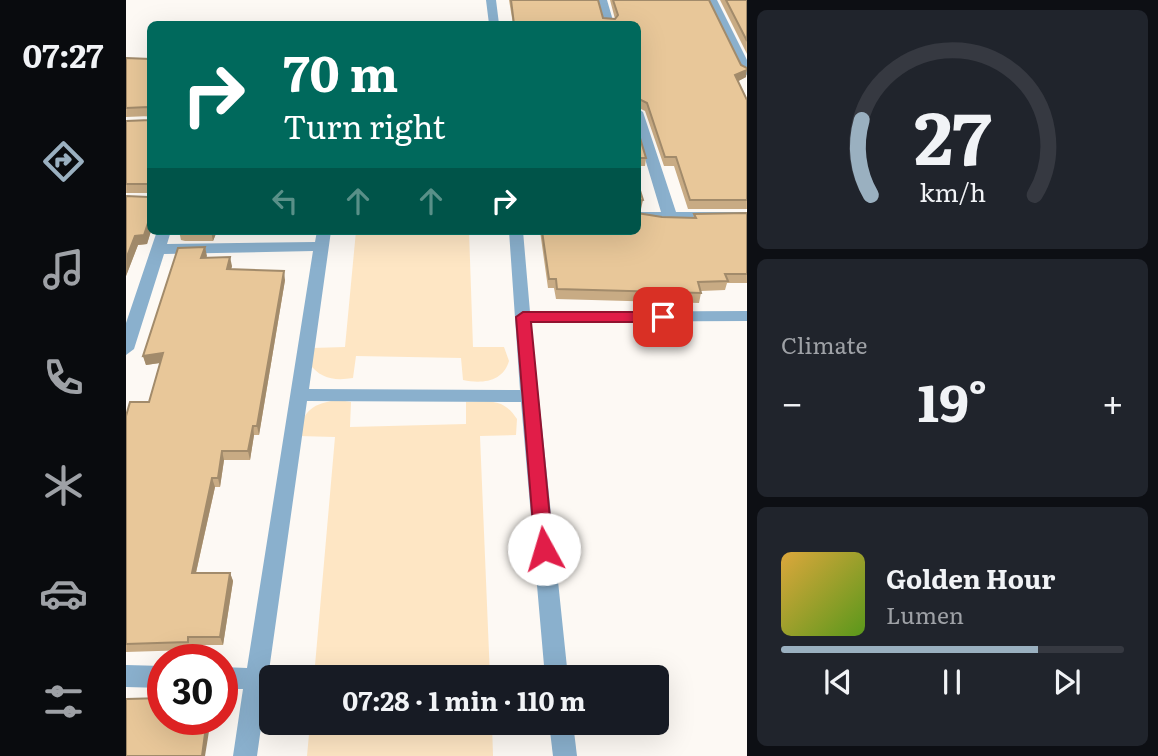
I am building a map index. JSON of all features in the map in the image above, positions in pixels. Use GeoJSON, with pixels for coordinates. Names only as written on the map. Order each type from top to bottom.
{"type":"FeatureCollection","features":[{"type":"Feature","properties":{"kind":"street"},"geometry":{"type":"LineString","coordinates":[[491,0],[494,21]]}},
{"type":"Feature","properties":{"kind":"street"},"geometry":{"type":"LineString","coordinates":[[601,0],[608,21]]}},
{"type":"Feature","properties":{"kind":"street"},"geometry":{"type":"LineString","coordinates":[[712,0],[747,72]]}},
{"type":"Feature","properties":{"kind":"street"},"geometry":{"type":"LineString","coordinates":[[641,125],[670,216]]}},
{"type":"Feature","properties":{"kind":"street"},"geometry":{"type":"LineString","coordinates":[[641,216],[747,216]]}},
{"type":"Feature","properties":{"kind":"street"},"geometry":{"type":"LineString","coordinates":[[126,349],[163,235]]}},
{"type":"Feature","properties":{"kind":"street"},"geometry":{"type":"LineString","coordinates":[[516,235],[556,665]]}},
{"type":"Feature","properties":{"kind":"street"},"geometry":{"type":"LineString","coordinates":[[158,249],[323,239],[244,756]]}},
{"type":"Feature","properties":{"kind":"street"},"geometry":{"type":"LineString","coordinates":[[126,292],[144,291]]}},
{"type":"Feature","properties":{"kind":"street"},"geometry":{"type":"LineString","coordinates":[[523,317],[747,316]]}},
{"type":"Feature","properties":{"kind":"street"},"geometry":{"type":"LineString","coordinates":[[301,395],[529,396]]}},
{"type":"Feature","properties":{"kind":"street"},"geometry":{"type":"LineString","coordinates":[[126,676],[147,677]]}},
{"type":"Feature","properties":{"kind":"street"},"geometry":{"type":"LineString","coordinates":[[238,678],[257,679]]}},
{"type":"Feature","properties":{"kind":"street"},"geometry":{"type":"LineString","coordinates":[[562,735],[565,756]]}},
{"type":"Feature","properties":{"kind":"shaded area"},"geometry":{"type":"Polygon","coordinates":[[[356,235],[469,235],[473,347],[504,347],[509,361],[502,373],[491,380],[477,382],[463,380],[461,358],[356,356],[353,378],[334,379],[318,373],[309,363],[312,348],[345,347],[356,235]]]}},
{"type":"Feature","properties":{"kind":"shaded area"},"geometry":{"type":"Polygon","coordinates":[[[339,400],[351,402],[350,427],[466,424],[466,402],[488,401],[501,404],[517,419],[516,435],[480,436],[490,665],[315,665],[335,437],[298,436],[306,414],[322,403],[339,400]]]}},
{"type":"Feature","properties":{"kind":"shaded area"},"geometry":{"type":"Polygon","coordinates":[[[309,735],[492,735],[493,756],[307,756],[309,735]]]}},
{"type":"Feature","properties":{"kind":"building"},"geometry":{"type":"Polygon","coordinates":[[[511,0],[598,0],[603,18],[615,19],[618,15],[613,0],[709,0],[741,65],[747,68],[735,75],[747,100],[747,200],[690,200],[676,157],[665,157],[647,103],[641,100],[641,21],[514,21],[511,0]]]}},
{"type":"Feature","properties":{"kind":"building"},"geometry":{"type":"Polygon","coordinates":[[[726,0],[747,0],[747,41],[726,0]]]}},
{"type":"Feature","properties":{"kind":"building"},"geometry":{"type":"Polygon","coordinates":[[[126,58],[147,59],[147,107],[126,108],[126,58]]]}},
{"type":"Feature","properties":{"kind":"building"},"geometry":{"type":"Polygon","coordinates":[[[147,120],[147,184],[126,184],[126,121],[147,120]]]}},
{"type":"Feature","properties":{"kind":"building"},"geometry":{"type":"Polygon","coordinates":[[[641,141],[646,158],[641,158],[641,141]]]}},
{"type":"Feature","properties":{"kind":"building"},"geometry":{"type":"Polygon","coordinates":[[[126,196],[147,197],[147,226],[144,235],[135,236],[126,259],[126,196]]]}},
{"type":"Feature","properties":{"kind":"building"},"geometry":{"type":"Polygon","coordinates":[[[747,213],[747,274],[725,274],[728,281],[698,282],[701,293],[557,289],[556,279],[549,279],[543,235],[641,235],[641,214],[696,218],[694,214],[747,213]]]}},
{"type":"Feature","properties":{"kind":"building"},"geometry":{"type":"Polygon","coordinates":[[[205,247],[201,258],[230,257],[227,269],[284,271],[257,426],[253,426],[248,451],[222,451],[218,478],[212,478],[192,573],[230,573],[220,637],[188,637],[188,642],[126,644],[126,416],[130,402],[149,402],[163,353],[143,356],[178,248],[205,247]]]}},
{"type":"Feature","properties":{"kind":"building"},"geometry":{"type":"Polygon","coordinates":[[[147,698],[147,735],[205,735],[202,756],[126,756],[126,699],[147,698]]]}},
{"type":"Feature","properties":{"kind":"route"},"geometry":{"type":"LineString","coordinates":[[544,549],[523,317],[663,317]]}}]}
